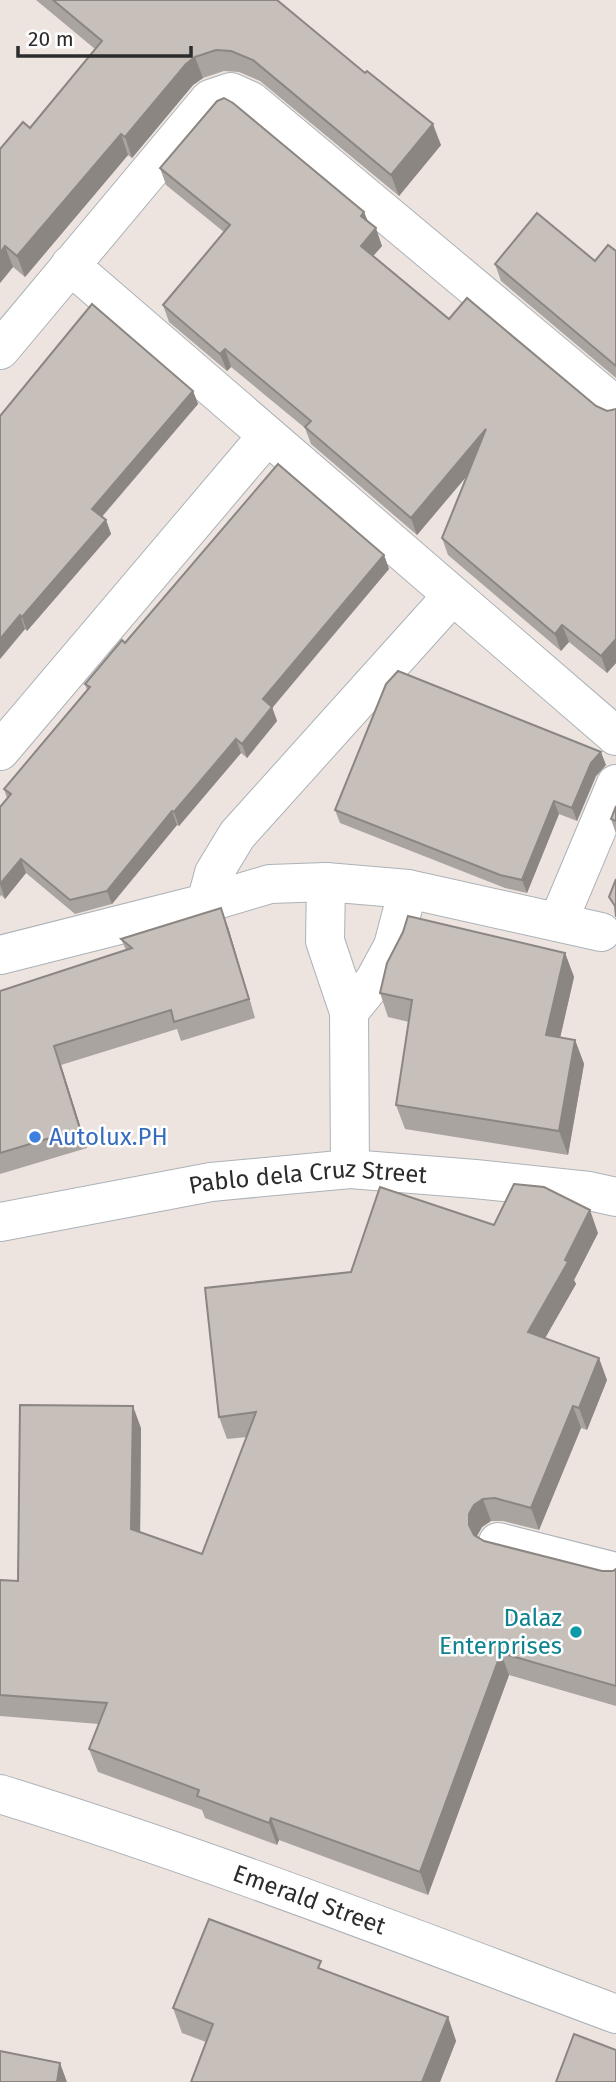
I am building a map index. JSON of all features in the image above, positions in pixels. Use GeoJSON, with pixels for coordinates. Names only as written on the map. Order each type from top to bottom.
{"type":"FeatureCollection","features":[{"type":"Feature","properties":{"kind":"street"},"geometry":{"type":"LineString","coordinates":[[0,350],[210,99],[231,92],[251,101],[616,406]]}},
{"type":"Feature","properties":{"kind":"street"},"geometry":{"type":"LineString","coordinates":[[70,265],[616,736]]}},
{"type":"Feature","properties":{"kind":"street"},"geometry":{"type":"LineString","coordinates":[[0,751],[267,436]]}},
{"type":"Feature","properties":{"kind":"street"},"geometry":{"type":"LineString","coordinates":[[206,903],[214,873],[237,835],[452,596]]}},
{"type":"Feature","properties":{"kind":"street"},"geometry":{"type":"LineString","coordinates":[[558,922],[616,784]]}},
{"type":"Feature","properties":{"kind":"street"},"geometry":{"type":"LineString","coordinates":[[326,883],[325,942],[349,1012],[349,1170]]}},
{"type":"Feature","properties":{"kind":"street"},"geometry":{"type":"LineString","coordinates":[[0,955],[270,884],[326,883],[408,889],[601,932]]}},
{"type":"Feature","properties":{"kind":"street"},"geometry":{"type":"LineString","coordinates":[[349,1012],[374,981],[393,946],[408,889]]}},
{"type":"Feature","properties":{"kind":"street","name":"Pablo dela Cruz Street"},"geometry":{"type":"LineString","coordinates":[[0,1222],[211,1182],[349,1170],[475,1179],[616,1196]]}},
{"type":"Feature","properties":{"kind":"street"},"geometry":{"type":"LineString","coordinates":[[498,1542],[616,1572]]}},
{"type":"Feature","properties":{"kind":"street","name":"Emerald Street"},"geometry":{"type":"LineString","coordinates":[[0,1794],[104,1827],[616,2014]]}},
{"type":"Feature","properties":{"kind":"building"},"geometry":{"type":"Polygon","coordinates":[[[53,0],[277,0],[365,73],[367,71],[433,124],[391,175],[253,60],[231,51],[216,50],[195,57],[186,64],[125,137],[121,134],[17,256],[5,246],[0,253],[0,149],[23,122],[30,128],[102,41],[53,0]]]}},
{"type":"Feature","properties":{"kind":"building"},"geometry":{"type":"Polygon","coordinates":[[[224,98],[364,212],[361,216],[376,228],[361,246],[449,319],[467,298],[596,406],[607,411],[616,409],[616,639],[601,656],[562,625],[555,634],[442,538],[486,429],[411,518],[305,427],[311,421],[225,349],[220,354],[163,305],[230,225],[160,168],[217,101],[224,98]]]}},
{"type":"Feature","properties":{"kind":"building"},"geometry":{"type":"Polygon","coordinates":[[[537,213],[595,261],[608,245],[616,251],[616,366],[495,264],[537,213]]]}},
{"type":"Feature","properties":{"kind":"building"},"geometry":{"type":"Polygon","coordinates":[[[92,304],[193,391],[92,509],[106,520],[0,639],[0,416],[92,304]]]}},
{"type":"Feature","properties":{"kind":"building"},"geometry":{"type":"Polygon","coordinates":[[[278,464],[384,555],[263,699],[272,707],[242,744],[236,739],[174,812],[172,811],[107,891],[70,900],[21,859],[0,884],[0,807],[11,794],[4,789],[90,687],[85,684],[122,640],[125,643],[278,464]]]}},
{"type":"Feature","properties":{"kind":"building"},"geometry":{"type":"Polygon","coordinates":[[[398,671],[601,752],[591,763],[572,808],[554,801],[522,880],[500,875],[335,810],[386,684],[398,671]]]}},
{"type":"Feature","properties":{"kind":"building"},"geometry":{"type":"Polygon","coordinates":[[[616,806],[616,821],[611,819],[616,806]]]}},
{"type":"Feature","properties":{"kind":"building"},"geometry":{"type":"Polygon","coordinates":[[[616,879],[616,917],[615,906],[609,897],[616,879]]]}},
{"type":"Feature","properties":{"kind":"building"},"geometry":{"type":"Polygon","coordinates":[[[221,908],[249,999],[174,1022],[171,1010],[54,1046],[80,1129],[0,1153],[0,991],[132,948],[121,939],[221,908]]]}},
{"type":"Feature","properties":{"kind":"building"},"geometry":{"type":"Polygon","coordinates":[[[408,916],[565,953],[546,1035],[575,1040],[559,1131],[396,1105],[412,1000],[380,993],[387,963],[408,916]]]}},
{"type":"Feature","properties":{"kind":"building"},"geometry":{"type":"Polygon","coordinates":[[[514,1184],[544,1187],[590,1210],[565,1260],[568,1262],[528,1332],[599,1358],[579,1408],[573,1406],[531,1508],[495,1498],[483,1499],[474,1505],[469,1514],[469,1525],[474,1535],[484,1541],[602,1571],[616,1569],[616,1686],[501,1653],[420,1872],[271,1818],[269,1823],[197,1796],[199,1790],[89,1749],[107,1703],[0,1695],[0,1580],[18,1581],[20,1405],[133,1406],[131,1529],[202,1554],[256,1412],[219,1417],[205,1288],[351,1272],[380,1187],[494,1225],[514,1184]]]}},
{"type":"Feature","properties":{"kind":"building"},"geometry":{"type":"Polygon","coordinates":[[[209,1919],[321,1961],[318,1968],[448,2017],[422,2082],[191,2082],[213,2024],[173,2008],[209,1919]]]}},
{"type":"Feature","properties":{"kind":"building"},"geometry":{"type":"Polygon","coordinates":[[[574,2034],[616,2050],[616,2082],[556,2082],[574,2034]]]}},
{"type":"Feature","properties":{"kind":"building"},"geometry":{"type":"Polygon","coordinates":[[[0,2051],[60,2063],[57,2082],[0,2082],[0,2051]]]}},
{"type":"Feature","properties":{"kind":"place","name":"Autolux.PH"},"geometry":{"type":"Point","coordinates":[35,1137]}},
{"type":"Feature","properties":{"kind":"place","name":"Dalaz Enterprises"},"geometry":{"type":"Point","coordinates":[576,1632]}}]}
